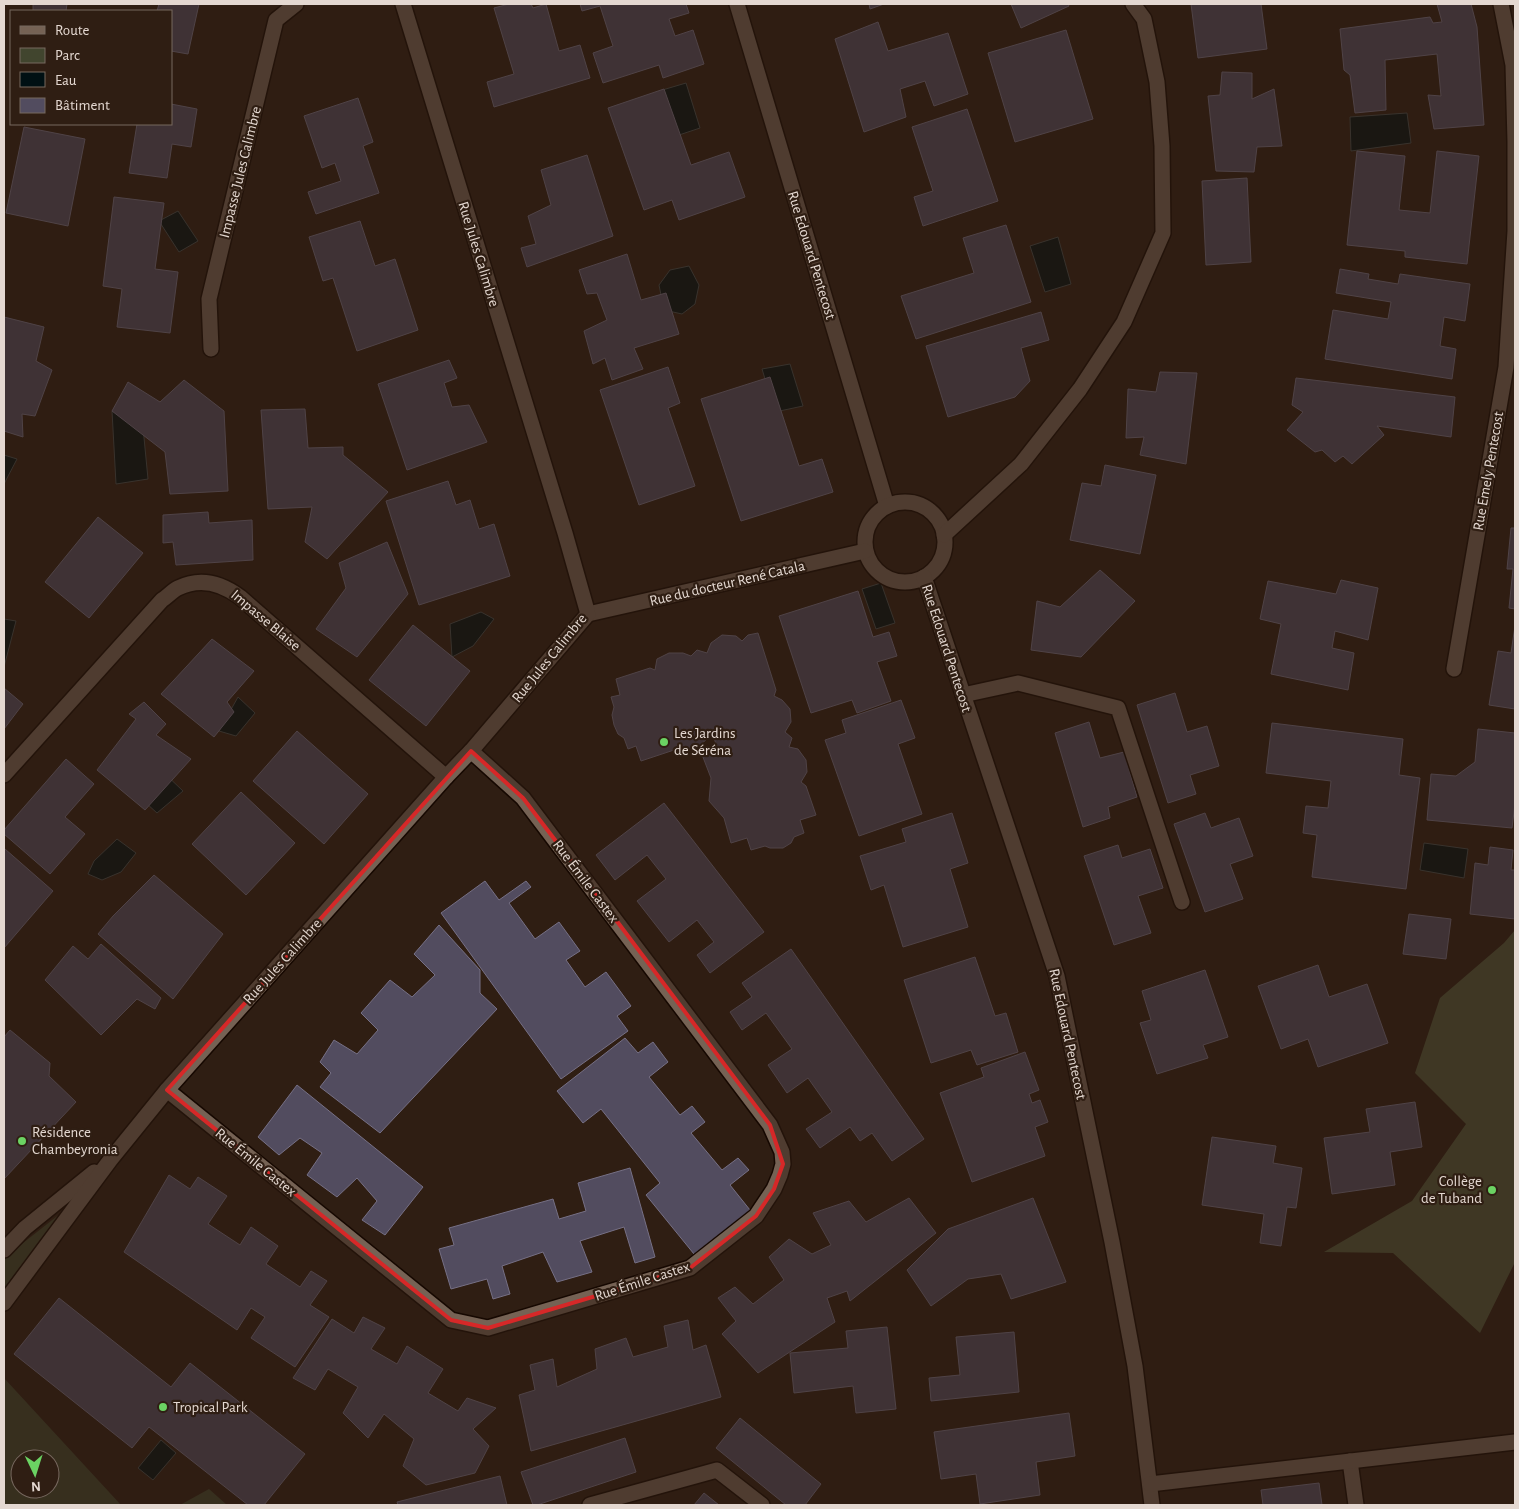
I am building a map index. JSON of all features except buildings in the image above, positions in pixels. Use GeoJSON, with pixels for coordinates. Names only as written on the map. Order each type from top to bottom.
{"type":"FeatureCollection","features":[{"type":"Feature","properties":{"kind":"street","name":"Impasse Jules Calimbre"},"geometry":{"type":"LineString","coordinates":[[211,349],[209,299],[276,20],[296,4]]}},
{"type":"Feature","properties":{"kind":"street","name":"Rue Jules Calimbre"},"geometry":{"type":"LineString","coordinates":[[4,1303],[110,1158],[167,1090],[471,751],[588,614],[565,533],[402,4]]}},
{"type":"Feature","properties":{"kind":"street","name":"Rue Edouard Pentecost"},"geometry":{"type":"LineString","coordinates":[[737,4],[887,506]]}},
{"type":"Feature","properties":{"kind":"street"},"geometry":{"type":"LineString","coordinates":[[944,535],[1021,464],[1080,389],[1124,322],[1163,233],[1162,146],[1157,82],[1144,19],[1133,4]]}},
{"type":"Feature","properties":{"kind":"street","name":"Rue Emely Pentecost"},"geometry":{"type":"LineString","coordinates":[[1454,669],[1506,367],[1515,230],[1515,133],[1513,65],[1502,4]]}},
{"type":"Feature","properties":{"kind":"street"},"geometry":{"type":"LineString","coordinates":[[904,502],[918,504],[929,510],[940,524],[944,535],[945,545],[942,558],[935,569],[924,577],[908,582],[893,580],[884,576],[872,565],[865,551],[865,537],[875,515],[887,506],[904,502]]}},
{"type":"Feature","properties":{"kind":"street","name":"Rue du docteur René Catala"},"geometry":{"type":"LineString","coordinates":[[588,614],[865,551]]}},
{"type":"Feature","properties":{"kind":"street","name":"Rue Edouard Pentecost"},"geometry":{"type":"LineString","coordinates":[[924,577],[1058,976],[1135,1366],[1152,1505]]}},
{"type":"Feature","properties":{"kind":"street","name":"Impasse Blaise"},"geometry":{"type":"LineString","coordinates":[[4,775],[162,600],[178,588],[194,583],[208,582],[226,587],[240,597],[446,777]]}},
{"type":"Feature","properties":{"kind":"street"},"geometry":{"type":"LineString","coordinates":[[963,695],[1018,683],[1118,708],[1182,902]]}},
{"type":"Feature","properties":{"kind":"street","name":"Rue Émile Castex"},"geometry":{"type":"LineString","coordinates":[[167,1090],[451,1320],[488,1328],[690,1268],[756,1216],[774,1189],[783,1164],[782,1152],[770,1124],[523,798],[471,751]]}},
{"type":"Feature","properties":{"kind":"street","name":"Rue Jules Calimbre"},"geometry":{"type":"LineString","coordinates":[[4,1250],[25,1228],[110,1158]]}},
{"type":"Feature","properties":{"kind":"street"},"geometry":{"type":"LineString","coordinates":[[1150,1484],[1515,1442]]}},
{"type":"Feature","properties":{"kind":"street"},"geometry":{"type":"LineString","coordinates":[[1350,1460],[1356,1505]]}},
{"type":"Feature","properties":{"kind":"street"},"geometry":{"type":"LineString","coordinates":[[590,1505],[717,1470],[762,1505]]}},
{"type":"Feature","properties":{"kind":"highlighted area"},"geometry":{"type":"Polygon","coordinates":[[[471,751],[523,798],[613,916],[770,1125],[783,1164],[774,1189],[756,1216],[690,1268],[488,1328],[451,1320],[167,1090],[471,751]]]}},
{"type":"Feature","properties":{"kind":"green space"},"geometry":{"type":"Polygon","coordinates":[[[1515,930],[1515,1262],[1480,1333],[1393,1253],[1324,1252],[1412,1201],[1466,1124],[1415,1073],[1440,998],[1504,943],[1515,930]]]}},
{"type":"Feature","properties":{"kind":"green space"},"geometry":{"type":"Polygon","coordinates":[[[70,1206],[4,1290],[4,1260],[70,1206]]]}},
{"type":"Feature","properties":{"kind":"green space"},"geometry":{"type":"Polygon","coordinates":[[[4,1378],[121,1505],[4,1505],[4,1378]]]}},
{"type":"Feature","properties":{"kind":"green space"},"geometry":{"type":"Polygon","coordinates":[[[209,1489],[227,1505],[180,1505],[209,1489]]]}},
{"type":"Feature","properties":{"kind":"water"},"geometry":{"type":"Polygon","coordinates":[[[686,83],[700,128],[676,136],[659,91],[686,83]]]}},
{"type":"Feature","properties":{"kind":"water"},"geometry":{"type":"Polygon","coordinates":[[[1407,113],[1411,143],[1351,151],[1350,117],[1407,113]]]}},
{"type":"Feature","properties":{"kind":"water"},"geometry":{"type":"Polygon","coordinates":[[[178,211],[198,241],[179,252],[159,221],[178,211]]]}},
{"type":"Feature","properties":{"kind":"water"},"geometry":{"type":"Polygon","coordinates":[[[1058,237],[1071,284],[1045,292],[1030,246],[1058,237]]]}},
{"type":"Feature","properties":{"kind":"water"},"geometry":{"type":"Polygon","coordinates":[[[689,266],[699,285],[695,304],[682,314],[664,310],[659,285],[670,270],[689,266]]]}},
{"type":"Feature","properties":{"kind":"water"},"geometry":{"type":"Polygon","coordinates":[[[790,364],[803,406],[775,412],[762,369],[790,364]]]}},
{"type":"Feature","properties":{"kind":"water"},"geometry":{"type":"Polygon","coordinates":[[[112,411],[142,417],[148,479],[116,484],[112,411]]]}},
{"type":"Feature","properties":{"kind":"water"},"geometry":{"type":"Polygon","coordinates":[[[4,455],[17,459],[4,484],[4,455]]]}},
{"type":"Feature","properties":{"kind":"water"},"geometry":{"type":"Polygon","coordinates":[[[881,583],[895,623],[876,629],[862,589],[881,583]]]}},
{"type":"Feature","properties":{"kind":"water"},"geometry":{"type":"Polygon","coordinates":[[[481,612],[494,619],[473,646],[452,657],[450,624],[481,612]]]}},
{"type":"Feature","properties":{"kind":"water"},"geometry":{"type":"Polygon","coordinates":[[[4,619],[16,621],[4,667],[4,619]]]}},
{"type":"Feature","properties":{"kind":"water"},"geometry":{"type":"Polygon","coordinates":[[[238,697],[255,713],[236,736],[219,731],[238,697]]]}},
{"type":"Feature","properties":{"kind":"water"},"geometry":{"type":"Polygon","coordinates":[[[161,770],[183,791],[157,813],[135,793],[161,770]]]}},
{"type":"Feature","properties":{"kind":"water"},"geometry":{"type":"Polygon","coordinates":[[[117,839],[136,853],[121,872],[102,880],[88,874],[94,861],[117,839]]]}},
{"type":"Feature","properties":{"kind":"water"},"geometry":{"type":"Polygon","coordinates":[[[1424,843],[1468,849],[1464,878],[1420,870],[1424,843]]]}},
{"type":"Feature","properties":{"kind":"water"},"geometry":{"type":"Polygon","coordinates":[[[161,1440],[176,1453],[153,1480],[138,1468],[161,1440]]]}},
{"type":"Feature","properties":{"kind":"place","name":"Les Jardins de Séréna"},"geometry":{"type":"Point","coordinates":[664,742]}},
{"type":"Feature","properties":{"kind":"place","name":"Résidence Chambeyronia"},"geometry":{"type":"Point","coordinates":[22,1141]}},
{"type":"Feature","properties":{"kind":"place","name":"Collège de Tuband"},"geometry":{"type":"Point","coordinates":[1492,1190]}},
{"type":"Feature","properties":{"kind":"place","name":"Tropical Park"},"geometry":{"type":"Point","coordinates":[163,1407]}}]}
